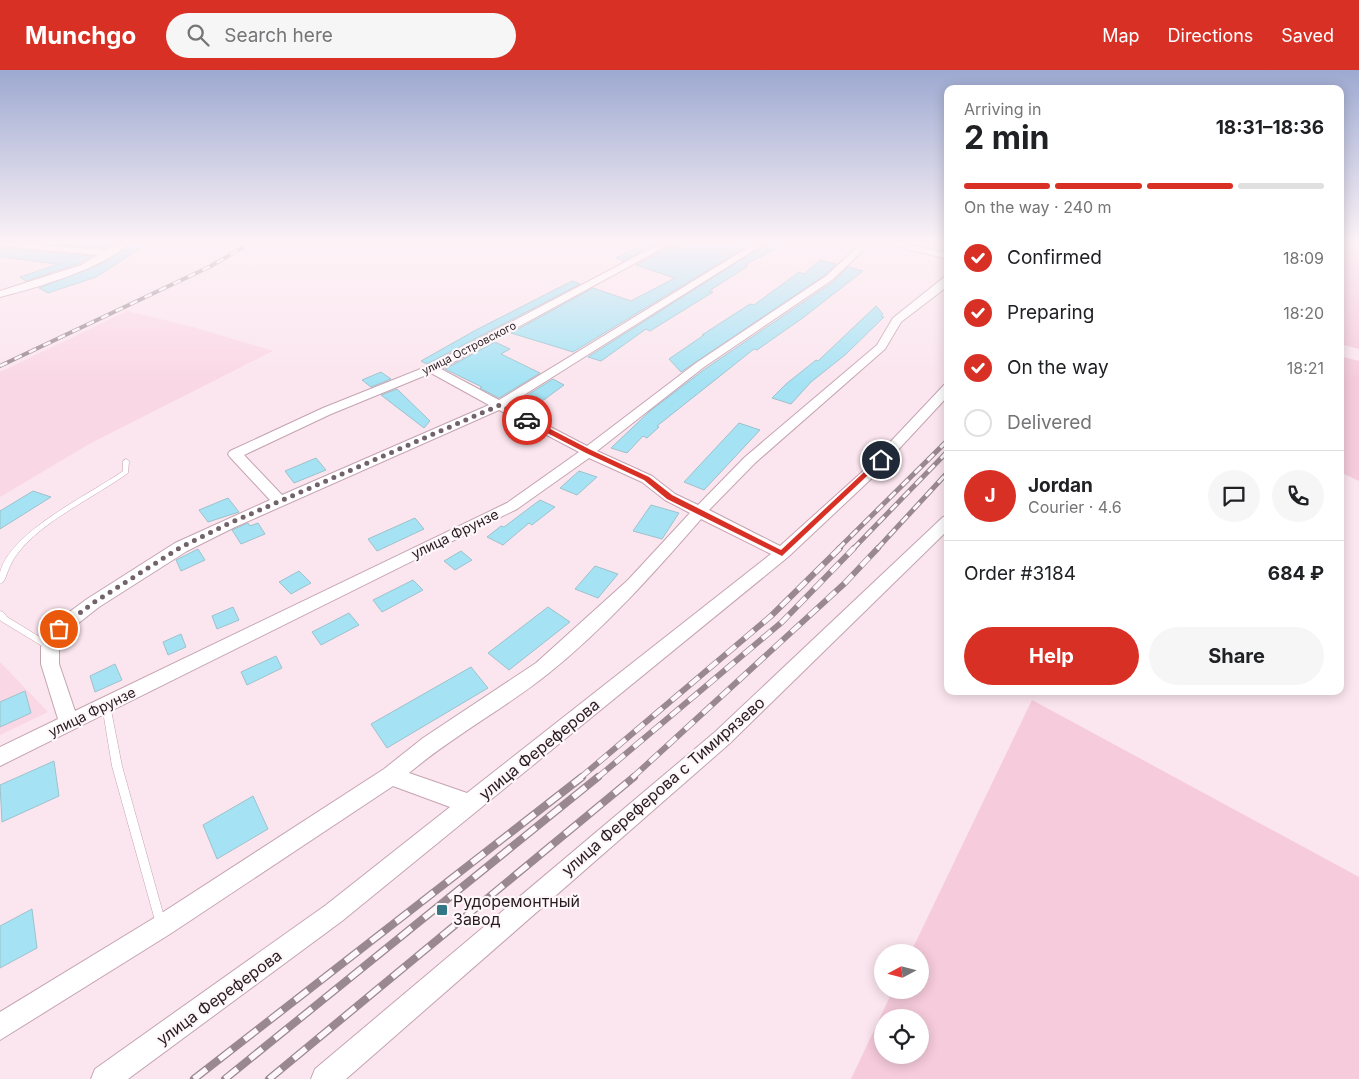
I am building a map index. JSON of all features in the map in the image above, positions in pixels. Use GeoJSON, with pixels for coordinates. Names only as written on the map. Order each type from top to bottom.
{"type":"FeatureCollection","features":[{"type":"Feature","properties":{"kind":"street"},"geometry":{"type":"LineString","coordinates":[[0,294],[16,289]]}},
{"type":"Feature","properties":{"kind":"street","name":"улица Островского"},"geometry":{"type":"LineString","coordinates":[[280,501],[235,454],[326,411],[432,369],[581,289]]}},
{"type":"Feature","properties":{"kind":"street"},"geometry":{"type":"LineString","coordinates":[[69,723],[50,664],[50,647],[59,629],[93,603],[181,547],[280,501],[500,405],[687,289]]}},
{"type":"Feature","properties":{"kind":"street","name":"улица Фрунзе"},"geometry":{"type":"LineString","coordinates":[[0,757],[512,506],[588,452],[700,365],[813,289]]}},
{"type":"Feature","properties":{"kind":"street"},"geometry":{"type":"LineString","coordinates":[[0,1027],[162,926],[391,776],[430,744],[542,668],[634,584],[700,511],[750,460],[880,347],[897,320],[937,289]]}},
{"type":"Feature","properties":{"kind":"street"},"geometry":{"type":"LineString","coordinates":[[432,369],[588,452],[647,478],[670,497],[782,553]]}},
{"type":"Feature","properties":{"kind":"street","name":"улица Фереферова"},"geometry":{"type":"LineString","coordinates":[[105,1079],[334,913],[782,553],[868,475],[944,392]]}},
{"type":"Feature","properties":{"kind":"street","name":"улица Фереферова с Тимирязево"},"geometry":{"type":"LineString","coordinates":[[325,1079],[722,738],[944,525]]}},
{"type":"Feature","properties":{"kind":"street"},"geometry":{"type":"LineString","coordinates":[[391,776],[470,804]]}},
{"type":"Feature","properties":{"kind":"lane"},"geometry":{"type":"LineString","coordinates":[[0,581],[16,551],[46,525],[103,490],[126,472],[126,462]]}},
{"type":"Feature","properties":{"kind":"lane"},"geometry":{"type":"LineString","coordinates":[[0,614],[4,619],[50,647]]}},
{"type":"Feature","properties":{"kind":"lane"},"geometry":{"type":"LineString","coordinates":[[106,705],[117,766],[162,926]]}},
{"type":"Feature","properties":{"kind":"shaded area"},"geometry":{"type":"Polygon","coordinates":[[[1344,289],[1359,289],[1359,349],[1344,345],[1344,289]]]}},
{"type":"Feature","properties":{"kind":"shaded area"},"geometry":{"type":"Polygon","coordinates":[[[127,311],[193,327],[273,351],[91,443],[0,497],[0,372],[127,311]]]}},
{"type":"Feature","properties":{"kind":"shaded area"},"geometry":{"type":"Polygon","coordinates":[[[1344,357],[1359,361],[1359,481],[1344,474],[1344,357]]]}},
{"type":"Feature","properties":{"kind":"shaded area"},"geometry":{"type":"Polygon","coordinates":[[[0,662],[48,712],[0,735],[0,662]]]}},
{"type":"Feature","properties":{"kind":"shaded area"},"geometry":{"type":"Polygon","coordinates":[[[1032,700],[1359,877],[1359,1079],[851,1079],[874,1030],[874,1064],[929,1064],[929,1009],[884,1009],[889,999],[929,999],[929,944],[915,944],[1032,700]]]}},
{"type":"Feature","properties":{"kind":"building"},"geometry":{"type":"Polygon","coordinates":[[[41,289],[60,289],[48,293],[41,289]]]}},
{"type":"Feature","properties":{"kind":"building"},"geometry":{"type":"Polygon","coordinates":[[[556,289],[570,289],[427,364],[421,361],[476,330],[556,289]]]}},
{"type":"Feature","properties":{"kind":"building"},"geometry":{"type":"Polygon","coordinates":[[[591,289],[631,301],[654,289],[677,289],[573,352],[511,333],[591,289]]]}},
{"type":"Feature","properties":{"kind":"building"},"geometry":{"type":"Polygon","coordinates":[[[695,289],[712,289],[709,291],[713,292],[650,331],[646,329],[601,361],[588,357],[695,289]]]}},
{"type":"Feature","properties":{"kind":"building"},"geometry":{"type":"Polygon","coordinates":[[[776,289],[804,289],[681,372],[669,359],[750,304],[754,305],[776,289]]]}},
{"type":"Feature","properties":{"kind":"building"},"geometry":{"type":"Polygon","coordinates":[[[823,289],[840,289],[757,350],[754,349],[657,426],[659,427],[647,438],[643,436],[627,453],[611,448],[650,411],[705,369],[823,289]]]}},
{"type":"Feature","properties":{"kind":"building"},"geometry":{"type":"Polygon","coordinates":[[[876,306],[883,314],[881,316],[884,317],[845,355],[811,382],[791,404],[772,398],[786,384],[816,360],[818,361],[876,306]]]}},
{"type":"Feature","properties":{"kind":"building"},"geometry":{"type":"Polygon","coordinates":[[[495,342],[510,349],[501,354],[540,373],[499,398],[480,388],[482,387],[445,369],[495,342]]]}},
{"type":"Feature","properties":{"kind":"building"},"geometry":{"type":"Polygon","coordinates":[[[381,372],[391,379],[371,387],[362,380],[381,372]]]}},
{"type":"Feature","properties":{"kind":"building"},"geometry":{"type":"Polygon","coordinates":[[[553,379],[564,385],[530,410],[513,404],[553,379]]]}},
{"type":"Feature","properties":{"kind":"building"},"geometry":{"type":"Polygon","coordinates":[[[397,389],[430,421],[424,428],[381,395],[397,389]]]}},
{"type":"Feature","properties":{"kind":"building"},"geometry":{"type":"Polygon","coordinates":[[[739,423],[760,430],[704,490],[684,482],[739,423]]]}},
{"type":"Feature","properties":{"kind":"building"},"geometry":{"type":"Polygon","coordinates":[[[316,458],[326,470],[294,483],[285,471],[316,458]]]}},
{"type":"Feature","properties":{"kind":"building"},"geometry":{"type":"Polygon","coordinates":[[[579,471],[597,477],[577,495],[560,488],[579,471]]]}},
{"type":"Feature","properties":{"kind":"building"},"geometry":{"type":"Polygon","coordinates":[[[33,491],[51,497],[0,529],[0,511],[33,491]]]}},
{"type":"Feature","properties":{"kind":"building"},"geometry":{"type":"Polygon","coordinates":[[[228,498],[239,512],[208,522],[199,510],[228,498]]]}},
{"type":"Feature","properties":{"kind":"building"},"geometry":{"type":"Polygon","coordinates":[[[540,500],[555,507],[532,525],[529,523],[503,545],[487,537],[501,526],[504,527],[540,500]]]}},
{"type":"Feature","properties":{"kind":"building"},"geometry":{"type":"Polygon","coordinates":[[[651,505],[679,513],[662,539],[633,531],[651,505]]]}},
{"type":"Feature","properties":{"kind":"building"},"geometry":{"type":"Polygon","coordinates":[[[415,518],[424,529],[377,551],[368,539],[415,518]]]}},
{"type":"Feature","properties":{"kind":"building"},"geometry":{"type":"Polygon","coordinates":[[[248,523],[250,526],[258,523],[265,534],[241,544],[232,530],[248,523]]]}},
{"type":"Feature","properties":{"kind":"building"},"geometry":{"type":"Polygon","coordinates":[[[198,549],[205,560],[181,571],[176,560],[198,549]]]}},
{"type":"Feature","properties":{"kind":"building"},"geometry":{"type":"Polygon","coordinates":[[[461,551],[472,560],[455,570],[444,561],[461,551]]]}},
{"type":"Feature","properties":{"kind":"building"},"geometry":{"type":"Polygon","coordinates":[[[595,566],[618,574],[598,598],[575,589],[595,566]]]}},
{"type":"Feature","properties":{"kind":"building"},"geometry":{"type":"Polygon","coordinates":[[[299,571],[311,583],[291,594],[279,582],[299,571]]]}},
{"type":"Feature","properties":{"kind":"building"},"geometry":{"type":"Polygon","coordinates":[[[413,580],[423,590],[382,612],[373,600],[413,580]]]}},
{"type":"Feature","properties":{"kind":"building"},"geometry":{"type":"Polygon","coordinates":[[[233,607],[239,620],[217,629],[212,616],[233,607]]]}},
{"type":"Feature","properties":{"kind":"building"},"geometry":{"type":"Polygon","coordinates":[[[548,607],[570,622],[509,670],[488,653],[548,607]]]}},
{"type":"Feature","properties":{"kind":"building"},"geometry":{"type":"Polygon","coordinates":[[[349,613],[359,625],[321,645],[312,632],[349,613]]]}},
{"type":"Feature","properties":{"kind":"building"},"geometry":{"type":"Polygon","coordinates":[[[181,634],[186,647],[168,655],[163,642],[181,634]]]}},
{"type":"Feature","properties":{"kind":"building"},"geometry":{"type":"Polygon","coordinates":[[[276,656],[282,668],[247,685],[241,672],[276,656]]]}},
{"type":"Feature","properties":{"kind":"building"},"geometry":{"type":"Polygon","coordinates":[[[115,664],[122,680],[95,692],[90,676],[115,664]]]}},
{"type":"Feature","properties":{"kind":"building"},"geometry":{"type":"Polygon","coordinates":[[[471,667],[488,688],[387,748],[371,724],[471,667]]]}},
{"type":"Feature","properties":{"kind":"building"},"geometry":{"type":"Polygon","coordinates":[[[25,691],[31,713],[0,727],[0,702],[25,691]]]}},
{"type":"Feature","properties":{"kind":"building"},"geometry":{"type":"Polygon","coordinates":[[[54,761],[59,796],[2,822],[0,785],[54,761]]]}},
{"type":"Feature","properties":{"kind":"building"},"geometry":{"type":"Polygon","coordinates":[[[253,796],[268,829],[217,859],[203,825],[253,796]]]}},
{"type":"Feature","properties":{"kind":"building"},"geometry":{"type":"Polygon","coordinates":[[[32,909],[37,948],[0,968],[0,926],[32,909]]]}},
{"type":"Feature","properties":{"kind":"railway"},"geometry":{"type":"LineString","coordinates":[[0,366],[162,289]]}},
{"type":"Feature","properties":{"kind":"railway"},"geometry":{"type":"LineString","coordinates":[[838,549],[944,444]]}},
{"type":"Feature","properties":{"kind":"railway"},"geometry":{"type":"LineString","coordinates":[[853,549],[944,455]]}},
{"type":"Feature","properties":{"kind":"railway"},"geometry":{"type":"LineString","coordinates":[[877,549],[944,476]]}},
{"type":"Feature","properties":{"kind":"railway"},"geometry":{"type":"LineString","coordinates":[[580,778],[771,616],[840,548]]}},
{"type":"Feature","properties":{"kind":"railway"},"geometry":{"type":"LineString","coordinates":[[597,778],[782,622],[854,548]]}},
{"type":"Feature","properties":{"kind":"railway"},"geometry":{"type":"LineString","coordinates":[[632,778],[845,583],[878,548]]}},
{"type":"Feature","properties":{"kind":"railway"},"geometry":{"type":"LineString","coordinates":[[194,1079],[582,777]]}},
{"type":"Feature","properties":{"kind":"railway"},"geometry":{"type":"LineString","coordinates":[[225,1079],[598,777]]}},
{"type":"Feature","properties":{"kind":"railway"},"geometry":{"type":"LineString","coordinates":[[269,1079],[634,777]]}},
{"type":"Feature","properties":{"kind":"way so far"},"geometry":{"type":"LineString","coordinates":[[59,629],[93,603],[181,547],[230,523],[500,405],[527,420]]}},
{"type":"Feature","properties":{"kind":"place","name":"Рудоремонтный Завод"},"geometry":{"type":"Point","coordinates":[442,910]}},
{"type":"Feature","properties":{"kind":"route"},"geometry":{"type":"LineString","coordinates":[[527,420],[588,452],[647,478],[670,497],[782,553],[868,475],[881,460]]}}]}
